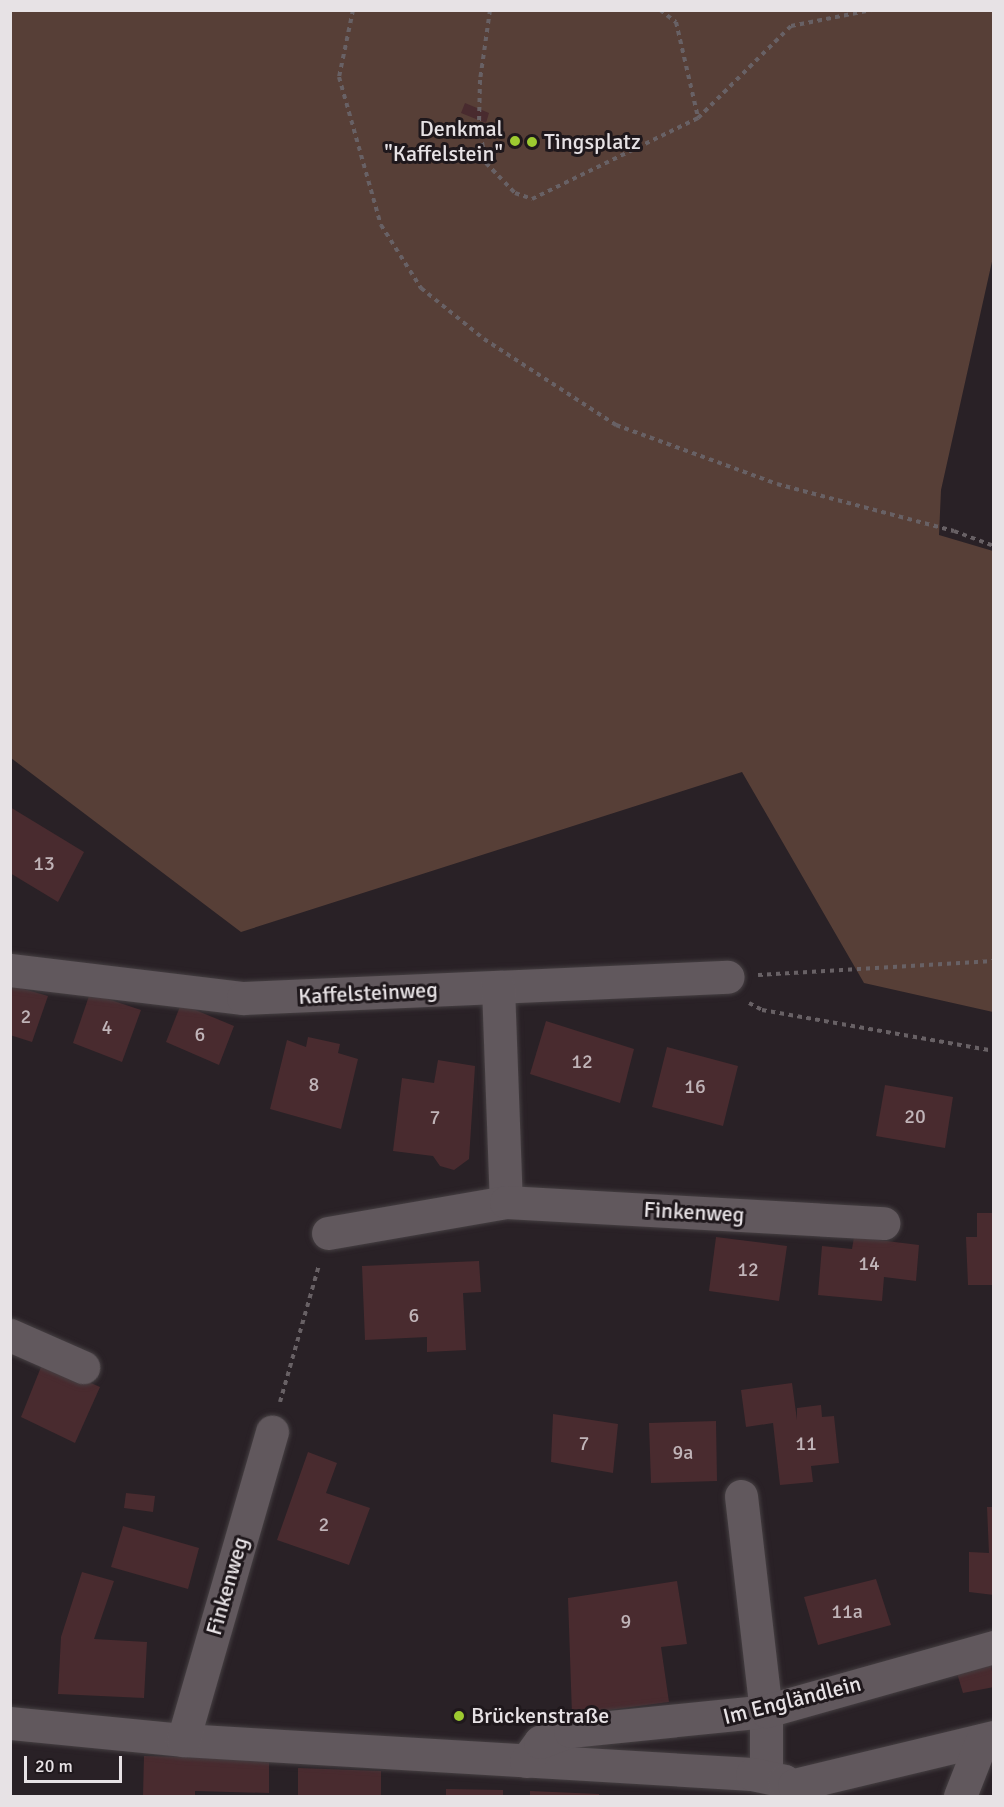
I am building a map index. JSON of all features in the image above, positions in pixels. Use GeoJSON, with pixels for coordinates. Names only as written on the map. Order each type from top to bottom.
{"type":"FeatureCollection","features":[{"type":"Feature","properties":{"kind":"street","name":"Kaffelsteinweg"},"geometry":{"type":"LineString","coordinates":[[10,970],[243,998],[716,977]]}},
{"type":"Feature","properties":{"kind":"street"},"geometry":{"type":"LineString","coordinates":[[498,987],[506,1202]]}},
{"type":"Feature","properties":{"kind":"street","name":"Finkenweg"},"geometry":{"type":"LineString","coordinates":[[328,1233],[506,1202],[883,1223]]}},
{"type":"Feature","properties":{"kind":"street"},"geometry":{"type":"LineString","coordinates":[[10,1335],[82,1367]]}},
{"type":"Feature","properties":{"kind":"street","name":"Finkenweg"},"geometry":{"type":"LineString","coordinates":[[183,1740],[272,1432]]}},
{"type":"Feature","properties":{"kind":"street"},"geometry":{"type":"LineString","coordinates":[[741,1496],[766,1711],[790,1786]]}},
{"type":"Feature","properties":{"kind":"street","name":"Im Engländlein"},"geometry":{"type":"LineString","coordinates":[[526,1761],[540,1742],[570,1731],[766,1711],[993,1647]]}},
{"type":"Feature","properties":{"kind":"street"},"geometry":{"type":"LineString","coordinates":[[10,1723],[183,1740],[526,1761],[790,1786],[988,1738]]}},
{"type":"Feature","properties":{"kind":"street"},"geometry":{"type":"LineString","coordinates":[[960,1797],[988,1738]]}},
{"type":"Feature","properties":{"kind":"path"},"geometry":{"type":"LineString","coordinates":[[353,10],[339,78],[381,225],[422,288],[484,339],[616,425],[777,484],[954,531],[993,546]]}},
{"type":"Feature","properties":{"kind":"path"},"geometry":{"type":"LineString","coordinates":[[490,10],[480,80],[479,125],[486,163],[515,193],[532,199],[698,118],[791,26],[871,10]]}},
{"type":"Feature","properties":{"kind":"path"},"geometry":{"type":"LineString","coordinates":[[660,10],[676,22],[698,118]]}},
{"type":"Feature","properties":{"kind":"path"},"geometry":{"type":"LineString","coordinates":[[716,977],[993,961]]}},
{"type":"Feature","properties":{"kind":"path"},"geometry":{"type":"LineString","coordinates":[[716,977],[762,1010],[993,1051]]}},
{"type":"Feature","properties":{"kind":"path"},"geometry":{"type":"LineString","coordinates":[[272,1432],[328,1233]]}},
{"type":"Feature","properties":{"kind":"shaded area"},"geometry":{"type":"Polygon","coordinates":[[[10,11],[993,11],[993,257],[941,490],[939,535],[993,551],[993,1012],[864,983],[742,772],[241,932],[11,758],[10,11]]]}},
{"type":"Feature","properties":{"kind":"building"},"geometry":{"type":"Polygon","coordinates":[[[465,103],[489,113],[486,123],[461,113],[465,103]]]}},
{"type":"Feature","properties":{"kind":"building"},"geometry":{"type":"Polygon","coordinates":[[[10,807],[84,852],[58,902],[10,873],[10,807]]]}},
{"type":"Feature","properties":{"kind":"building"},"geometry":{"type":"Polygon","coordinates":[[[10,985],[48,996],[32,1042],[10,1035],[10,985]]]}},
{"type":"Feature","properties":{"kind":"building"},"geometry":{"type":"Polygon","coordinates":[[[90,993],[141,1010],[122,1062],[73,1043],[90,993]]]}},
{"type":"Feature","properties":{"kind":"building"},"geometry":{"type":"Polygon","coordinates":[[[181,1004],[234,1026],[219,1065],[166,1042],[181,1004]]]}},
{"type":"Feature","properties":{"kind":"building"},"geometry":{"type":"Polygon","coordinates":[[[546,1021],[634,1049],[620,1103],[530,1074],[546,1021]]]}},
{"type":"Feature","properties":{"kind":"building"},"geometry":{"type":"Polygon","coordinates":[[[308,1037],[340,1044],[338,1053],[358,1059],[341,1129],[270,1109],[287,1040],[306,1047],[308,1037]]]}},
{"type":"Feature","properties":{"kind":"building"},"geometry":{"type":"Polygon","coordinates":[[[667,1047],[738,1066],[723,1126],[652,1107],[667,1047]]]}},
{"type":"Feature","properties":{"kind":"building"},"geometry":{"type":"Polygon","coordinates":[[[438,1060],[475,1066],[469,1159],[454,1170],[440,1166],[433,1156],[393,1151],[402,1078],[434,1083],[438,1060]]]}},
{"type":"Feature","properties":{"kind":"building"},"geometry":{"type":"Polygon","coordinates":[[[885,1085],[953,1097],[945,1148],[876,1136],[885,1085]]]}},
{"type":"Feature","properties":{"kind":"building"},"geometry":{"type":"Polygon","coordinates":[[[977,1213],[994,1213],[994,1285],[968,1285],[966,1237],[977,1237],[977,1213]]]}},
{"type":"Feature","properties":{"kind":"building"},"geometry":{"type":"Polygon","coordinates":[[[716,1237],[787,1246],[779,1301],[709,1291],[716,1237]]]}},
{"type":"Feature","properties":{"kind":"building"},"geometry":{"type":"Polygon","coordinates":[[[854,1237],[919,1245],[916,1281],[884,1277],[882,1301],[818,1295],[822,1246],[852,1249],[854,1237]]]}},
{"type":"Feature","properties":{"kind":"building"},"geometry":{"type":"Polygon","coordinates":[[[479,1261],[481,1292],[463,1293],[466,1350],[427,1352],[427,1337],[365,1340],[362,1266],[479,1261]]]}},
{"type":"Feature","properties":{"kind":"building"},"geometry":{"type":"Polygon","coordinates":[[[43,1362],[100,1387],[75,1443],[21,1417],[43,1362]]]}},
{"type":"Feature","properties":{"kind":"building"},"geometry":{"type":"Polygon","coordinates":[[[792,1383],[797,1420],[797,1408],[821,1405],[822,1417],[834,1416],[839,1463],[811,1466],[813,1482],[780,1485],[773,1423],[746,1427],[741,1390],[792,1383]]]}},
{"type":"Feature","properties":{"kind":"building"},"geometry":{"type":"Polygon","coordinates":[[[553,1414],[618,1424],[613,1473],[551,1462],[553,1414]]]}},
{"type":"Feature","properties":{"kind":"building"},"geometry":{"type":"Polygon","coordinates":[[[716,1421],[717,1481],[651,1483],[649,1423],[716,1421]]]}},
{"type":"Feature","properties":{"kind":"building"},"geometry":{"type":"Polygon","coordinates":[[[308,1452],[337,1463],[326,1493],[370,1508],[349,1565],[277,1540],[308,1452]]]}},
{"type":"Feature","properties":{"kind":"building"},"geometry":{"type":"Polygon","coordinates":[[[126,1493],[155,1496],[153,1512],[124,1508],[126,1493]]]}},
{"type":"Feature","properties":{"kind":"building"},"geometry":{"type":"Polygon","coordinates":[[[987,1507],[994,1507],[994,1595],[969,1592],[969,1552],[989,1553],[987,1507]]]}},
{"type":"Feature","properties":{"kind":"building"},"geometry":{"type":"Polygon","coordinates":[[[123,1526],[199,1548],[188,1589],[111,1567],[123,1526]]]}},
{"type":"Feature","properties":{"kind":"building"},"geometry":{"type":"Polygon","coordinates":[[[82,1572],[114,1581],[94,1639],[147,1642],[144,1698],[58,1694],[61,1637],[82,1572]]]}},
{"type":"Feature","properties":{"kind":"building"},"geometry":{"type":"Polygon","coordinates":[[[876,1579],[891,1625],[818,1645],[804,1597],[876,1579]]]}},
{"type":"Feature","properties":{"kind":"building"},"geometry":{"type":"Polygon","coordinates":[[[677,1581],[687,1644],[661,1647],[669,1702],[572,1715],[568,1598],[677,1581]]]}},
{"type":"Feature","properties":{"kind":"building"},"geometry":{"type":"Polygon","coordinates":[[[990,1655],[994,1687],[963,1693],[953,1660],[990,1655]]]}},
{"type":"Feature","properties":{"kind":"building"},"geometry":{"type":"Polygon","coordinates":[[[190,1754],[269,1757],[269,1793],[195,1791],[195,1796],[143,1796],[144,1756],[190,1757],[190,1754]]]}},
{"type":"Feature","properties":{"kind":"building"},"geometry":{"type":"Polygon","coordinates":[[[298,1768],[381,1771],[381,1796],[298,1796],[298,1768]]]}},
{"type":"Feature","properties":{"kind":"building"},"geometry":{"type":"Polygon","coordinates":[[[446,1789],[503,1790],[503,1796],[446,1796],[446,1789]]]}},
{"type":"Feature","properties":{"kind":"building"},"geometry":{"type":"Polygon","coordinates":[[[530,1791],[599,1794],[599,1796],[530,1796],[530,1791]]]}},
{"type":"Feature","properties":{"kind":"place","name":"Denkmal \"Kaffelstein\""},"geometry":{"type":"Point","coordinates":[515,141]}},
{"type":"Feature","properties":{"kind":"place","name":"Tingsplatz"},"geometry":{"type":"Point","coordinates":[532,142]}},
{"type":"Feature","properties":{"kind":"place","name":"Brückenstraße"},"geometry":{"type":"Point","coordinates":[459,1716]}}]}
